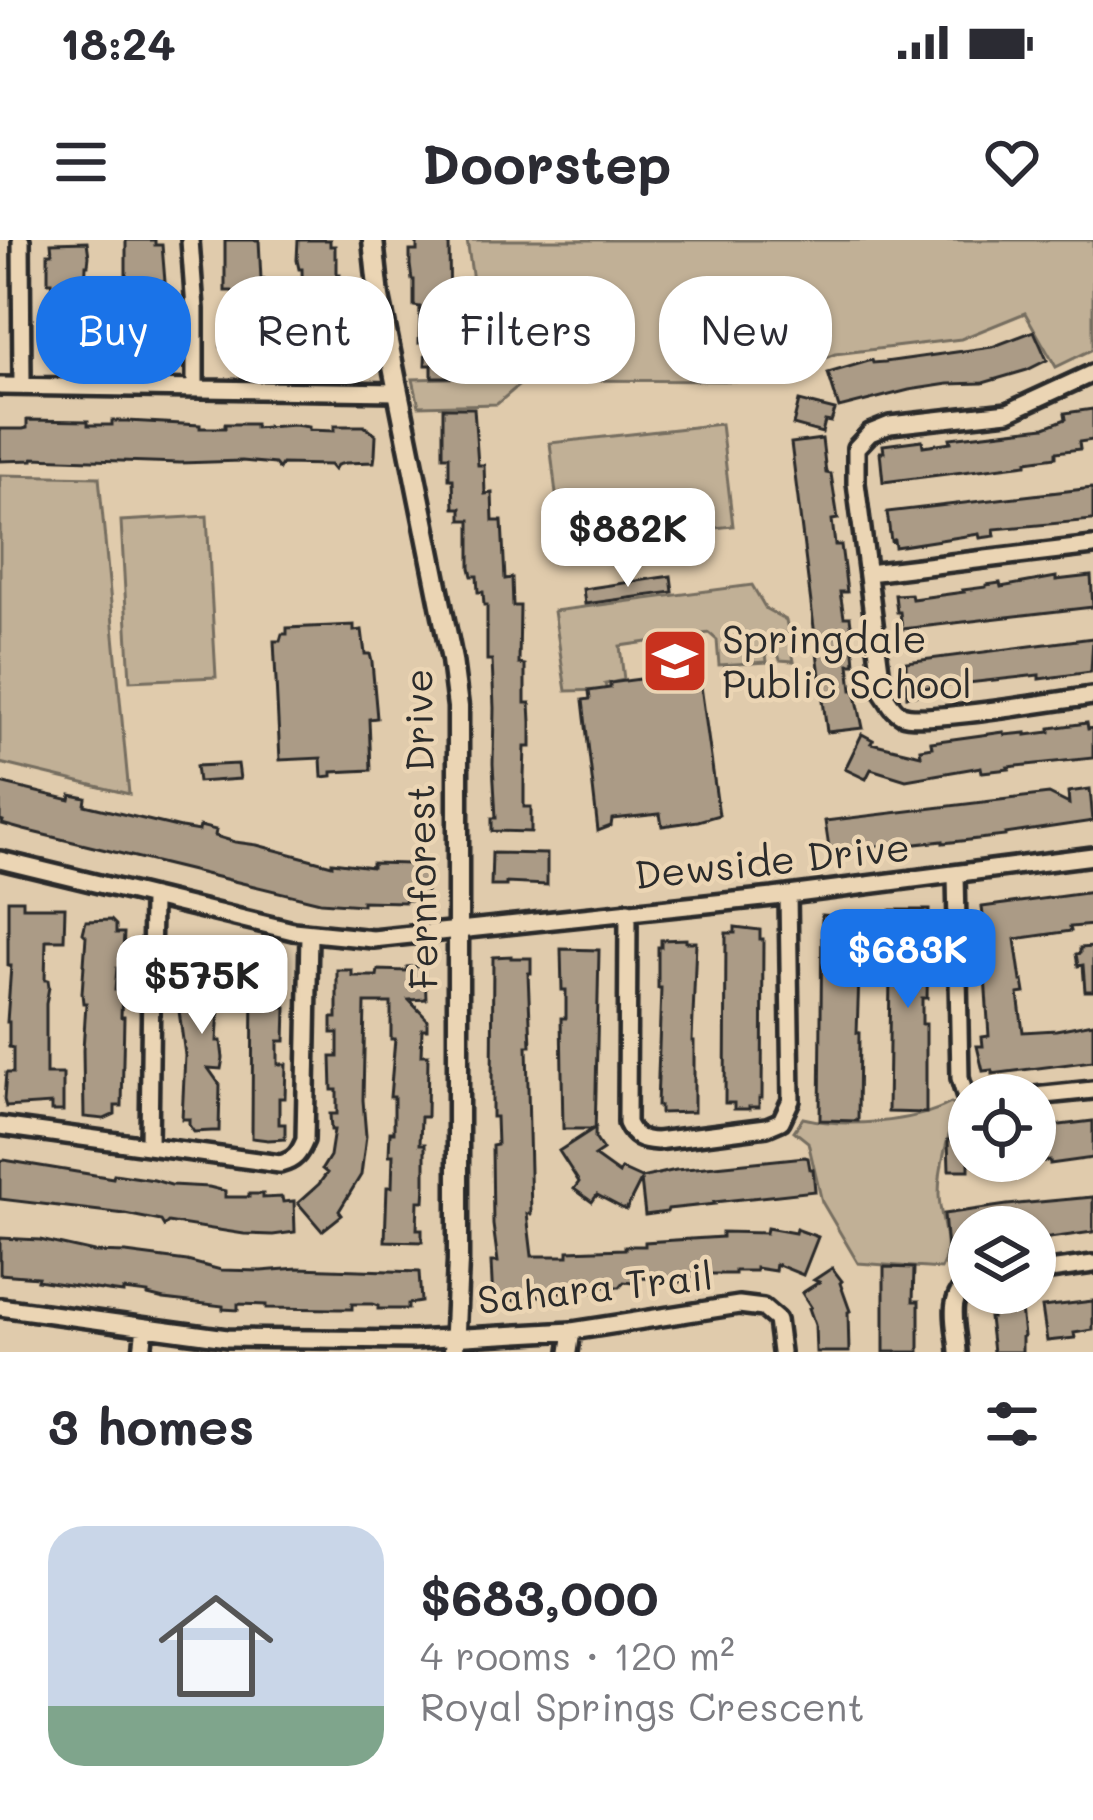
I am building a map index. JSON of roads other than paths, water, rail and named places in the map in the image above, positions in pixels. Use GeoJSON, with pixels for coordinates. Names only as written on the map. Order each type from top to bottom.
{"type":"FeatureCollection","features":[{"type":"Feature","properties":{"kind":"street"},"geometry":{"type":"LineString","coordinates":[[21,240],[22,384]]}},
{"type":"Feature","properties":{"kind":"street"},"geometry":{"type":"LineString","coordinates":[[190,240],[195,389]]}},
{"type":"Feature","properties":{"kind":"street","name":"Fernforest Drive"},"geometry":{"type":"LineString","coordinates":[[373,240],[377,283],[456,683],[455,1344]]}},
{"type":"Feature","properties":{"kind":"street"},"geometry":{"type":"LineString","coordinates":[[1093,373],[1008,412],[890,425],[870,433],[856,448],[856,483],[884,693],[894,710],[906,717],[944,716],[1093,696]]}},
{"type":"Feature","properties":{"kind":"street"},"geometry":{"type":"LineString","coordinates":[[0,386],[398,392]]}},
{"type":"Feature","properties":{"kind":"street"},"geometry":{"type":"LineString","coordinates":[[868,573],[1093,546]]}},
{"type":"Feature","properties":{"kind":"street","name":"Dewside Drive"},"geometry":{"type":"LineString","coordinates":[[0,860],[309,934],[373,939],[788,895],[1093,856]]}},
{"type":"Feature","properties":{"kind":"street"},"geometry":{"type":"LineString","coordinates":[[956,874],[960,1074]]}},
{"type":"Feature","properties":{"kind":"street"},"geometry":{"type":"LineString","coordinates":[[628,910],[626,1123],[632,1135],[657,1141],[767,1127],[781,1121],[791,1100],[788,895]]}},
{"type":"Feature","properties":{"kind":"street"},"geometry":{"type":"LineString","coordinates":[[148,1145],[152,897]]}},
{"type":"Feature","properties":{"kind":"street"},"geometry":{"type":"LineString","coordinates":[[0,1126],[280,1164],[290,1161],[305,1140],[309,934]]}},
{"type":"Feature","properties":{"kind":"street"},"geometry":{"type":"LineString","coordinates":[[1056,1094],[1093,1090]]}},
{"type":"Feature","properties":{"kind":"street"},"geometry":{"type":"LineString","coordinates":[[1056,1269],[1093,1264]]}},
{"type":"Feature","properties":{"kind":"street","name":"Sahara Trail"},"geometry":{"type":"LineString","coordinates":[[0,1307],[227,1338],[455,1344],[739,1305],[763,1308],[777,1320],[781,1352]]}},
{"type":"Feature","properties":{"kind":"street"},"geometry":{"type":"LineString","coordinates":[[955,1314],[958,1352]]}},
{"type":"Feature","properties":{"kind":"street"},"geometry":{"type":"LineString","coordinates":[[142,1352],[145,1327]]}},
{"type":"Feature","properties":{"kind":"street"},"geometry":{"type":"LineString","coordinates":[[569,1352],[572,1330]]}},
{"type":"Feature","properties":{"kind":"place","name":"Springdale Public School"},"geometry":{"type":"Point","coordinates":[675,661]}}]}
